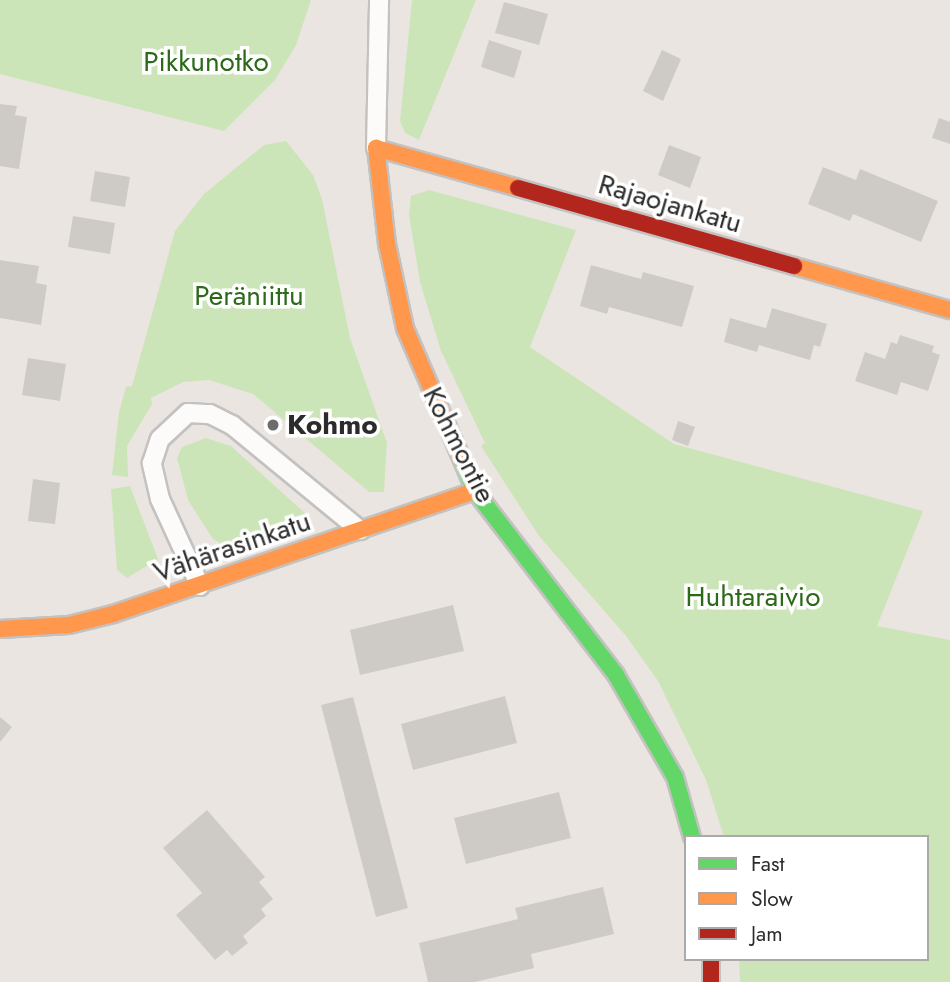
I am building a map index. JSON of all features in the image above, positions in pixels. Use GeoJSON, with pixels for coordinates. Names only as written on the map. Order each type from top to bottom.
{"type":"FeatureCollection","features":[{"type":"Feature","properties":{"kind":"street","name":"Rajaojankatu"},"geometry":{"type":"LineString","coordinates":[[376,148],[950,310]]}},
{"type":"Feature","properties":{"kind":"street","name":"Kohmontie"},"geometry":{"type":"LineString","coordinates":[[376,148],[387,244],[405,328],[475,491],[616,675],[652,732],[675,777],[691,835]]}},
{"type":"Feature","properties":{"kind":"street","name":"Vähärasinkatu"},"geometry":{"type":"LineString","coordinates":[[0,629],[69,625],[201,587],[475,491]]}},
{"type":"Feature","properties":{"kind":"street"},"geometry":{"type":"LineString","coordinates":[[711,961],[711,982]]}},
{"type":"Feature","properties":{"kind":"lane","name":"Kohmontie"},"geometry":{"type":"LineString","coordinates":[[376,148],[379,0]]}},
{"type":"Feature","properties":{"kind":"lane"},"geometry":{"type":"LineString","coordinates":[[201,587],[160,499],[152,463],[160,439],[188,413],[210,414],[232,425],[360,530]]}},
{"type":"Feature","properties":{"kind":"green space","name":"Pikkunotko"},"geometry":{"type":"Polygon","coordinates":[[[0,0],[311,0],[296,45],[275,80],[224,131],[0,74],[0,0]]]}},
{"type":"Feature","properties":{"kind":"green space"},"geometry":{"type":"Polygon","coordinates":[[[412,0],[476,0],[419,140],[405,133],[400,121],[412,0]]]}},
{"type":"Feature","properties":{"kind":"green space","name":"Peräniittu"},"geometry":{"type":"Polygon","coordinates":[[[286,141],[313,175],[322,199],[350,338],[387,443],[384,492],[369,492],[253,394],[209,380],[183,382],[151,398],[152,404],[127,446],[128,477],[112,475],[119,412],[126,387],[132,386],[175,231],[204,194],[264,145],[286,141]]]}},
{"type":"Feature","properties":{"kind":"green space","name":"Huhtaraivio"},"geometry":{"type":"Polygon","coordinates":[[[429,190],[576,230],[530,347],[674,444],[923,511],[877,626],[950,640],[950,982],[740,982],[739,961],[929,961],[929,835],[723,835],[706,780],[658,681],[626,636],[539,536],[481,446],[485,443],[441,351],[420,282],[409,215],[411,196],[429,190]]]}},
{"type":"Feature","properties":{"kind":"green space"},"geometry":{"type":"Polygon","coordinates":[[[206,438],[231,446],[307,515],[229,548],[213,539],[188,500],[177,458],[182,447],[206,438]]]}},
{"type":"Feature","properties":{"kind":"green space"},"geometry":{"type":"Polygon","coordinates":[[[130,486],[158,559],[127,578],[117,570],[111,489],[130,486]]]}},
{"type":"Feature","properties":{"kind":"building"},"geometry":{"type":"Polygon","coordinates":[[[504,2],[548,14],[539,45],[495,33],[504,2]]]}},
{"type":"Feature","properties":{"kind":"building"},"geometry":{"type":"Polygon","coordinates":[[[489,40],[522,51],[514,78],[481,67],[489,40]]]}},
{"type":"Feature","properties":{"kind":"building"},"geometry":{"type":"Polygon","coordinates":[[[662,50],[681,59],[663,101],[643,91],[662,50]]]}},
{"type":"Feature","properties":{"kind":"building"},"geometry":{"type":"Polygon","coordinates":[[[0,104],[17,106],[15,115],[27,117],[19,169],[0,166],[0,104]]]}},
{"type":"Feature","properties":{"kind":"building"},"geometry":{"type":"Polygon","coordinates":[[[939,118],[950,122],[950,144],[932,138],[939,118]]]}},
{"type":"Feature","properties":{"kind":"building"},"geometry":{"type":"Polygon","coordinates":[[[669,145],[701,157],[690,188],[658,175],[669,145]]]}},
{"type":"Feature","properties":{"kind":"building"},"geometry":{"type":"Polygon","coordinates":[[[823,167],[856,180],[860,169],[938,201],[921,242],[853,214],[850,221],[808,204],[823,167]]]}},
{"type":"Feature","properties":{"kind":"building"},"geometry":{"type":"Polygon","coordinates":[[[95,171],[130,177],[125,207],[90,201],[95,171]]]}},
{"type":"Feature","properties":{"kind":"building"},"geometry":{"type":"Polygon","coordinates":[[[73,216],[115,223],[110,254],[68,247],[73,216]]]}},
{"type":"Feature","properties":{"kind":"building"},"geometry":{"type":"Polygon","coordinates":[[[0,260],[39,266],[36,283],[47,285],[41,325],[0,318],[0,260]]]}},
{"type":"Feature","properties":{"kind":"building"},"geometry":{"type":"Polygon","coordinates":[[[591,265],[641,279],[643,272],[694,286],[682,327],[609,307],[607,314],[580,306],[591,265]]]}},
{"type":"Feature","properties":{"kind":"building"},"geometry":{"type":"Polygon","coordinates":[[[772,308],[827,324],[820,347],[814,345],[810,360],[759,345],[757,352],[724,342],[730,318],[766,328],[772,308]]]}},
{"type":"Feature","properties":{"kind":"building"},"geometry":{"type":"Polygon","coordinates":[[[900,335],[934,346],[932,352],[940,355],[928,391],[901,382],[897,395],[855,381],[865,352],[885,359],[891,342],[897,344],[900,335]]]}},
{"type":"Feature","properties":{"kind":"building"},"geometry":{"type":"Polygon","coordinates":[[[28,358],[66,364],[60,401],[22,395],[28,358]]]}},
{"type":"Feature","properties":{"kind":"building"},"geometry":{"type":"Polygon","coordinates":[[[678,421],[695,427],[688,446],[672,440],[678,421]]]}},
{"type":"Feature","properties":{"kind":"building"},"geometry":{"type":"Polygon","coordinates":[[[33,479],[60,483],[55,524],[28,521],[33,479]]]}},
{"type":"Feature","properties":{"kind":"building"},"geometry":{"type":"Polygon","coordinates":[[[453,605],[464,651],[360,675],[350,630],[453,605]]]}},
{"type":"Feature","properties":{"kind":"building"},"geometry":{"type":"Polygon","coordinates":[[[505,696],[517,743],[413,770],[401,724],[505,696]]]}},
{"type":"Feature","properties":{"kind":"building"},"geometry":{"type":"Polygon","coordinates":[[[353,697],[408,908],[376,917],[321,705],[353,697]]]}},
{"type":"Feature","properties":{"kind":"building"},"geometry":{"type":"Polygon","coordinates":[[[0,717],[12,727],[0,742],[0,717]]]}},
{"type":"Feature","properties":{"kind":"building"},"geometry":{"type":"Polygon","coordinates":[[[559,792],[571,838],[466,864],[454,818],[559,792]]]}},
{"type":"Feature","properties":{"kind":"building"},"geometry":{"type":"Polygon","coordinates":[[[207,810],[265,877],[259,882],[273,899],[261,909],[266,916],[243,936],[248,943],[232,956],[227,950],[215,960],[176,915],[202,893],[163,848],[207,810]]]}},
{"type":"Feature","properties":{"kind":"building"},"geometry":{"type":"Polygon","coordinates":[[[603,887],[614,934],[531,954],[534,968],[475,982],[428,982],[419,943],[518,919],[515,908],[603,887]]]}},
{"type":"Feature","properties":{"kind":"traffic: fast"},"geometry":{"type":"LineString","coordinates":[[462,460],[475,491],[616,675],[675,777],[691,835]]}},
{"type":"Feature","properties":{"kind":"traffic: slow"},"geometry":{"type":"LineString","coordinates":[[462,460],[405,328],[387,244],[376,148],[518,188]]}},
{"type":"Feature","properties":{"kind":"traffic: slow"},"geometry":{"type":"LineString","coordinates":[[794,266],[950,310]]}},
{"type":"Feature","properties":{"kind":"traffic: slow"},"geometry":{"type":"LineString","coordinates":[[0,629],[69,625],[113,614],[475,491]]}},
{"type":"Feature","properties":{"kind":"traffic: jam"},"geometry":{"type":"LineString","coordinates":[[518,188],[794,266]]}},
{"type":"Feature","properties":{"kind":"traffic: jam"},"geometry":{"type":"LineString","coordinates":[[711,961],[711,982]]}},
{"type":"Feature","properties":{"kind":"place","name":"Kohmo"},"geometry":{"type":"Point","coordinates":[273,425]}}]}
